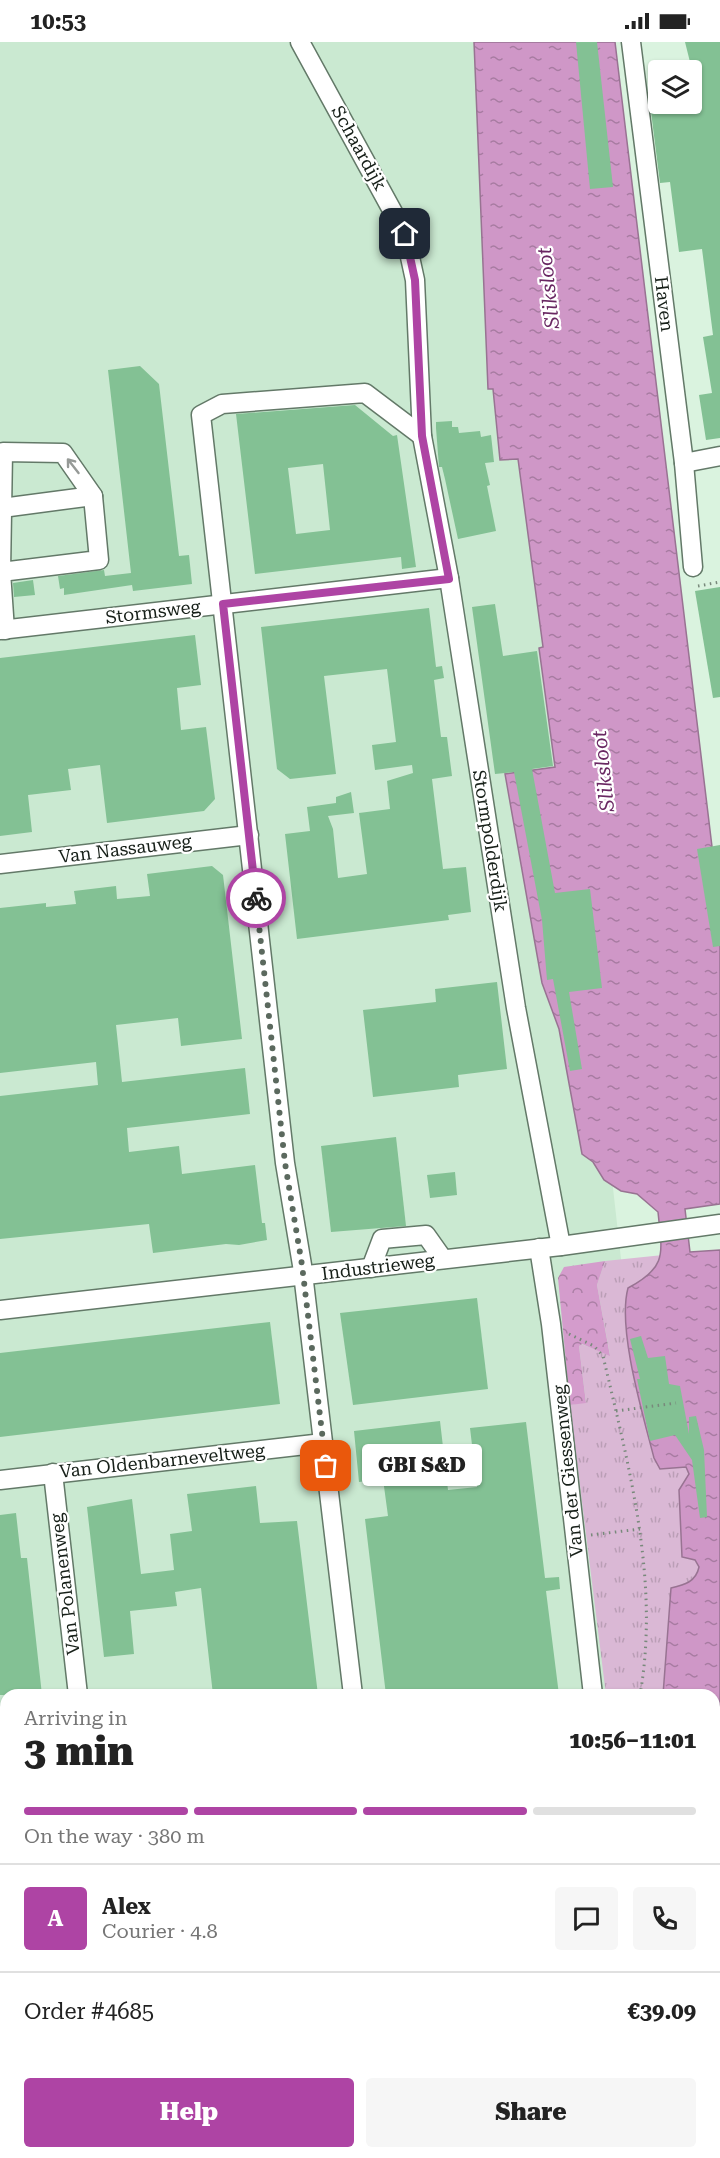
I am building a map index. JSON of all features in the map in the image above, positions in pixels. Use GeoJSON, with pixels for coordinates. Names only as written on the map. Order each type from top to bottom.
{"type":"FeatureCollection","features":[{"type":"Feature","properties":{"kind":"street","name":"Schaardijk"},"geometry":{"type":"LineString","coordinates":[[300,42],[405,234],[415,280],[422,436]]}},
{"type":"Feature","properties":{"kind":"street","name":"Haven"},"geometry":{"type":"LineString","coordinates":[[631,42],[684,463],[693,567]]}},
{"type":"Feature","properties":{"kind":"street"},"geometry":{"type":"LineString","coordinates":[[352,1689],[303,1276],[285,1163],[201,415],[222,404],[365,393],[422,436]]}},
{"type":"Feature","properties":{"kind":"street","name":"Stormpolderdijk"},"geometry":{"type":"LineString","coordinates":[[422,436],[449,579],[516,1008],[561,1246]]}},
{"type":"Feature","properties":{"kind":"street"},"geometry":{"type":"LineString","coordinates":[[1,572],[99,560],[93,496],[63,453],[3,452],[1,485],[2,508],[1,572],[2,630]]}},
{"type":"Feature","properties":{"kind":"street"},"geometry":{"type":"LineString","coordinates":[[684,463],[720,456]]}},
{"type":"Feature","properties":{"kind":"street"},"geometry":{"type":"LineString","coordinates":[[2,508],[93,496]]}},
{"type":"Feature","properties":{"kind":"street","name":"Stormsweg"},"geometry":{"type":"LineString","coordinates":[[2,630],[449,579]]}},
{"type":"Feature","properties":{"kind":"street","name":"Van Nassauweg"},"geometry":{"type":"LineString","coordinates":[[0,864],[249,835]]}},
{"type":"Feature","properties":{"kind":"street","name":"Industrieweg"},"geometry":{"type":"LineString","coordinates":[[0,1310],[561,1246],[720,1224]]}},
{"type":"Feature","properties":{"kind":"street"},"geometry":{"type":"LineString","coordinates":[[371,1268],[382,1239],[389,1238],[426,1235],[443,1259]]}},
{"type":"Feature","properties":{"kind":"street","name":"Van der Giessenweg"},"geometry":{"type":"LineString","coordinates":[[539,1248],[551,1324],[592,1689]]}},
{"type":"Feature","properties":{"kind":"street","name":"Van Oldenbarneveltweg"},"geometry":{"type":"LineString","coordinates":[[0,1480],[323,1443]]}},
{"type":"Feature","properties":{"kind":"street","name":"Van Polanenweg"},"geometry":{"type":"LineString","coordinates":[[52,1473],[77,1689]]}},
{"type":"Feature","properties":{"kind":"path"},"geometry":{"type":"LineString","coordinates":[[698,586],[720,582]]}},
{"type":"Feature","properties":{"kind":"path"},"geometry":{"type":"LineString","coordinates":[[551,1324],[594,1346],[603,1356],[640,1529],[647,1653],[641,1689]]}},
{"type":"Feature","properties":{"kind":"path"},"geometry":{"type":"LineString","coordinates":[[616,1411],[676,1403]]}},
{"type":"Feature","properties":{"kind":"path"},"geometry":{"type":"LineString","coordinates":[[575,1537],[640,1529]]}},
{"type":"Feature","properties":{"kind":"shaded area"},"geometry":{"type":"Polygon","coordinates":[[[0,42],[474,42],[521,468],[585,941],[631,1347],[665,1689],[0,1689],[0,42]]]}},
{"type":"Feature","properties":{"kind":"green space"},"geometry":{"type":"Polygon","coordinates":[[[663,1255],[647,1278],[628,1288],[660,1469],[686,1467],[689,1474],[679,1490],[682,1557],[695,1560],[699,1567],[692,1579],[685,1584],[671,1588],[663,1689],[605,1689],[570,1405],[586,1402],[579,1346],[581,1344],[610,1355],[597,1285],[605,1261],[663,1255]]]}},
{"type":"Feature","properties":{"kind":"green space"},"geometry":{"type":"Polygon","coordinates":[[[605,1261],[597,1285],[610,1356],[582,1344],[579,1346],[586,1403],[570,1405],[558,1278],[564,1267],[605,1261]]]}},
{"type":"Feature","properties":{"kind":"water","name":"Sliksloot"},"geometry":{"type":"Polygon","coordinates":[[[474,42],[615,42],[720,913],[720,1204],[685,1209],[690,1252],[720,1250],[720,1689],[663,1689],[671,1588],[685,1584],[692,1579],[699,1567],[695,1560],[682,1557],[679,1490],[689,1474],[686,1467],[660,1469],[654,1458],[628,1348],[626,1305],[628,1288],[650,1273],[660,1258],[661,1238],[658,1212],[637,1194],[621,1191],[604,1180],[593,1162],[582,1154],[559,1029],[542,983],[505,774],[555,767],[539,648],[543,647],[518,459],[500,460],[493,389],[488,389],[474,42]]]}},
{"type":"Feature","properties":{"kind":"building"},"geometry":{"type":"Polygon","coordinates":[[[576,42],[597,42],[613,187],[590,189],[576,42]]]}},
{"type":"Feature","properties":{"kind":"building"},"geometry":{"type":"Polygon","coordinates":[[[685,42],[720,42],[720,438],[706,440],[699,395],[712,393],[703,337],[713,335],[702,249],[679,252],[670,182],[660,183],[651,114],[702,114],[702,60],[690,60],[685,42]]]}},
{"type":"Feature","properties":{"kind":"building"},"geometry":{"type":"Polygon","coordinates":[[[140,366],[159,384],[179,556],[189,555],[192,584],[133,591],[132,585],[64,595],[64,588],[60,589],[58,576],[104,570],[105,576],[131,573],[108,370],[140,366]]]}},
{"type":"Feature","properties":{"kind":"building"},"geometry":{"type":"Polygon","coordinates":[[[355,405],[393,436],[397,435],[416,567],[402,569],[401,557],[255,574],[236,414],[355,405]],[[323,464],[288,468],[296,534],[330,530],[323,464]]]}},
{"type":"Feature","properties":{"kind":"building"},"geometry":{"type":"Polygon","coordinates":[[[452,421],[452,427],[458,427],[459,433],[480,431],[481,437],[491,435],[494,462],[485,463],[496,531],[458,539],[442,467],[439,467],[436,428],[436,422],[452,421]]]}},
{"type":"Feature","properties":{"kind":"building"},"geometry":{"type":"Polygon","coordinates":[[[33,580],[35,595],[14,597],[13,583],[33,580]]]}},
{"type":"Feature","properties":{"kind":"building"},"geometry":{"type":"Polygon","coordinates":[[[720,587],[720,697],[713,698],[695,591],[720,587]]]}},
{"type":"Feature","properties":{"kind":"building"},"geometry":{"type":"Polygon","coordinates":[[[495,604],[503,656],[537,651],[553,766],[532,769],[555,893],[590,889],[602,988],[569,992],[582,1069],[570,1071],[553,979],[547,980],[542,920],[514,772],[495,774],[472,607],[495,604]]]}},
{"type":"Feature","properties":{"kind":"building"},"geometry":{"type":"Polygon","coordinates":[[[429,608],[436,667],[442,666],[444,678],[434,680],[441,737],[447,737],[452,776],[432,779],[443,869],[466,867],[471,912],[448,915],[449,920],[297,939],[285,834],[310,831],[307,807],[336,803],[336,797],[351,792],[354,813],[328,816],[333,829],[338,878],[367,874],[359,813],[390,809],[387,781],[413,773],[412,765],[375,770],[372,745],[396,742],[387,669],[324,676],[336,774],[290,779],[277,769],[261,627],[429,608]]]}},
{"type":"Feature","properties":{"kind":"building"},"geometry":{"type":"Polygon","coordinates":[[[195,635],[201,685],[177,688],[181,730],[206,727],[215,799],[204,811],[107,823],[100,765],[68,769],[71,790],[28,795],[32,832],[0,836],[0,658],[195,635]]]}},
{"type":"Feature","properties":{"kind":"building"},"geometry":{"type":"Polygon","coordinates":[[[720,845],[720,946],[713,947],[697,849],[720,845]]]}},
{"type":"Feature","properties":{"kind":"building"},"geometry":{"type":"Polygon","coordinates":[[[212,866],[223,875],[242,1039],[181,1046],[178,1018],[116,1025],[122,1082],[245,1068],[250,1114],[127,1128],[129,1152],[179,1146],[182,1174],[255,1165],[262,1223],[265,1223],[267,1240],[153,1253],[149,1224],[0,1239],[0,1096],[98,1085],[96,1062],[0,1073],[0,908],[46,903],[46,907],[76,904],[74,891],[116,886],[117,899],[150,896],[147,874],[212,866]]]}},
{"type":"Feature","properties":{"kind":"building"},"geometry":{"type":"Polygon","coordinates":[[[497,982],[507,1069],[458,1075],[459,1087],[373,1097],[363,1010],[436,1002],[435,989],[497,982]]]}},
{"type":"Feature","properties":{"kind":"building"},"geometry":{"type":"Polygon","coordinates":[[[396,1137],[406,1226],[331,1232],[321,1146],[396,1137]]]}},
{"type":"Feature","properties":{"kind":"building"},"geometry":{"type":"Polygon","coordinates":[[[455,1172],[457,1195],[430,1198],[427,1175],[455,1172]]]}},
{"type":"Feature","properties":{"kind":"building"},"geometry":{"type":"Polygon","coordinates":[[[477,1298],[488,1389],[353,1405],[340,1313],[477,1298]]]}},
{"type":"Feature","properties":{"kind":"building"},"geometry":{"type":"Polygon","coordinates":[[[270,1322],[280,1404],[0,1437],[0,1353],[270,1322]]]}},
{"type":"Feature","properties":{"kind":"building"},"geometry":{"type":"Polygon","coordinates":[[[641,1336],[648,1358],[665,1356],[669,1384],[680,1386],[689,1434],[689,1417],[696,1416],[704,1450],[707,1517],[700,1518],[692,1460],[675,1435],[650,1441],[637,1379],[640,1379],[630,1339],[641,1336]]]}},
{"type":"Feature","properties":{"kind":"building"},"geometry":{"type":"Polygon","coordinates":[[[440,1421],[448,1490],[477,1487],[470,1428],[526,1422],[545,1578],[559,1577],[560,1589],[546,1591],[558,1689],[385,1689],[365,1519],[388,1516],[383,1479],[359,1482],[354,1431],[440,1421]]]}},
{"type":"Feature","properties":{"kind":"building"},"geometry":{"type":"Polygon","coordinates":[[[256,1486],[260,1523],[297,1521],[317,1689],[212,1689],[201,1588],[175,1592],[177,1606],[130,1611],[134,1654],[104,1657],[87,1507],[132,1499],[141,1574],[174,1570],[170,1534],[192,1531],[187,1494],[256,1486]]]}},
{"type":"Feature","properties":{"kind":"building"},"geometry":{"type":"Polygon","coordinates":[[[16,1513],[21,1558],[27,1558],[41,1689],[0,1689],[0,1515],[16,1513]]]}},
{"type":"Feature","properties":{"kind":"way so far"},"geometry":{"type":"LineString","coordinates":[[256,898],[285,1163],[302,1265],[326,1466]]}},
{"type":"Feature","properties":{"kind":"place","name":"GBI S&D"},"geometry":{"type":"Point","coordinates":[326,1466]}},
{"type":"Feature","properties":{"kind":"route"},"geometry":{"type":"LineString","coordinates":[[256,898],[223,604],[449,579],[422,436],[415,280],[405,234]]}}]}
